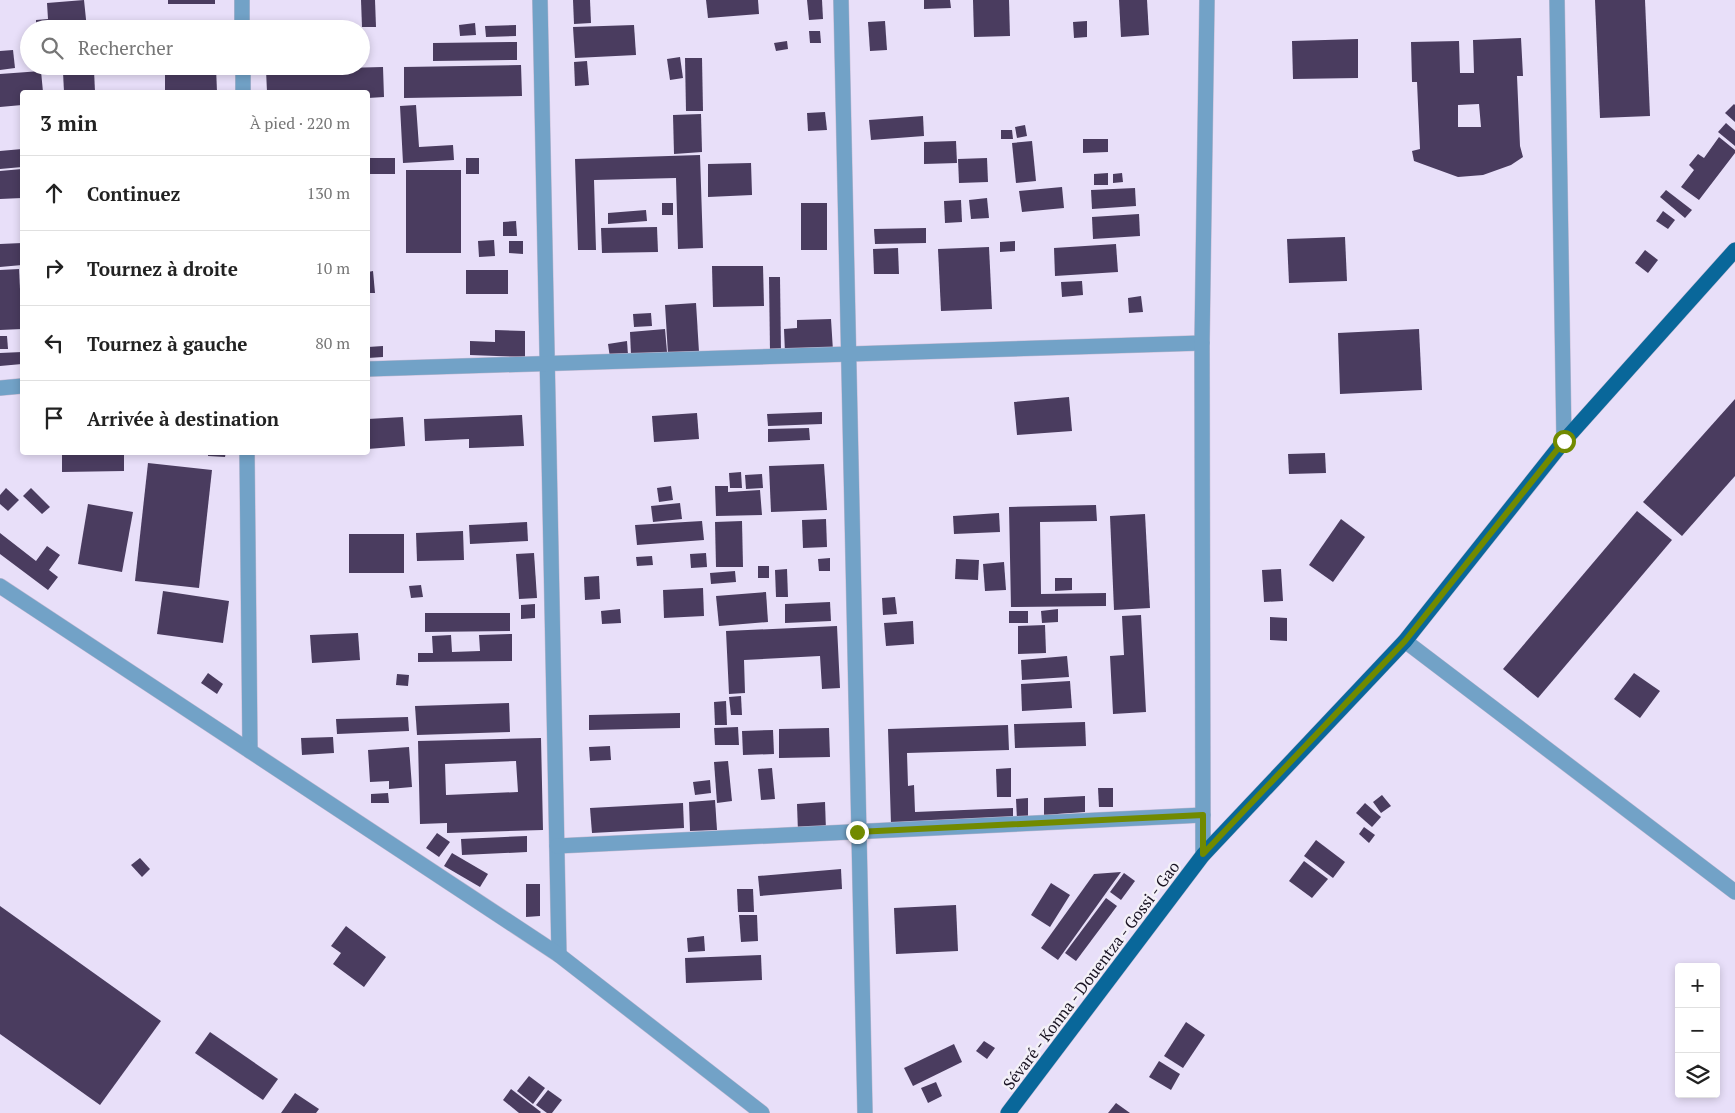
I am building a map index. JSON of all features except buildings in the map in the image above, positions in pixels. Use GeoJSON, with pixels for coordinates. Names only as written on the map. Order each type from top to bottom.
{"type":"FeatureCollection","features":[{"type":"Feature","properties":{"kind":"main road","name":"Sévaré - Konna - Douentza - Gossi - Gao"},"geometry":{"type":"LineString","coordinates":[[1008,1113],[1203,854],[1405,641],[1564,441],[1735,250]]}},
{"type":"Feature","properties":{"kind":"street"},"geometry":{"type":"LineString","coordinates":[[242,0],[242,20]]}},
{"type":"Feature","properties":{"kind":"street"},"geometry":{"type":"LineString","coordinates":[[540,0],[559,954]]}},
{"type":"Feature","properties":{"kind":"street"},"geometry":{"type":"LineString","coordinates":[[841,0],[864,1113]]}},
{"type":"Feature","properties":{"kind":"street"},"geometry":{"type":"LineString","coordinates":[[1203,854],[1202,343],[1206,0]]}},
{"type":"Feature","properties":{"kind":"street"},"geometry":{"type":"LineString","coordinates":[[1557,0],[1564,441]]}},
{"type":"Feature","properties":{"kind":"street"},"geometry":{"type":"LineString","coordinates":[[243,75],[243,90]]}},
{"type":"Feature","properties":{"kind":"street"},"geometry":{"type":"LineString","coordinates":[[370,369],[1202,343]]}},
{"type":"Feature","properties":{"kind":"street"},"geometry":{"type":"LineString","coordinates":[[0,388],[20,386]]}},
{"type":"Feature","properties":{"kind":"street"},"geometry":{"type":"LineString","coordinates":[[247,455],[250,751]]}},
{"type":"Feature","properties":{"kind":"street"},"geometry":{"type":"LineString","coordinates":[[2,592],[250,751],[559,954],[762,1113]]}},
{"type":"Feature","properties":{"kind":"street"},"geometry":{"type":"LineString","coordinates":[[1405,641],[1735,892]]}},
{"type":"Feature","properties":{"kind":"street"},"geometry":{"type":"LineString","coordinates":[[557,846],[1203,815]]}},
{"type":"Feature","properties":{"kind":"route"},"geometry":{"type":"LineString","coordinates":[[857,832],[1203,815],[1203,854],[1405,641],[1564,441]]}}]}
